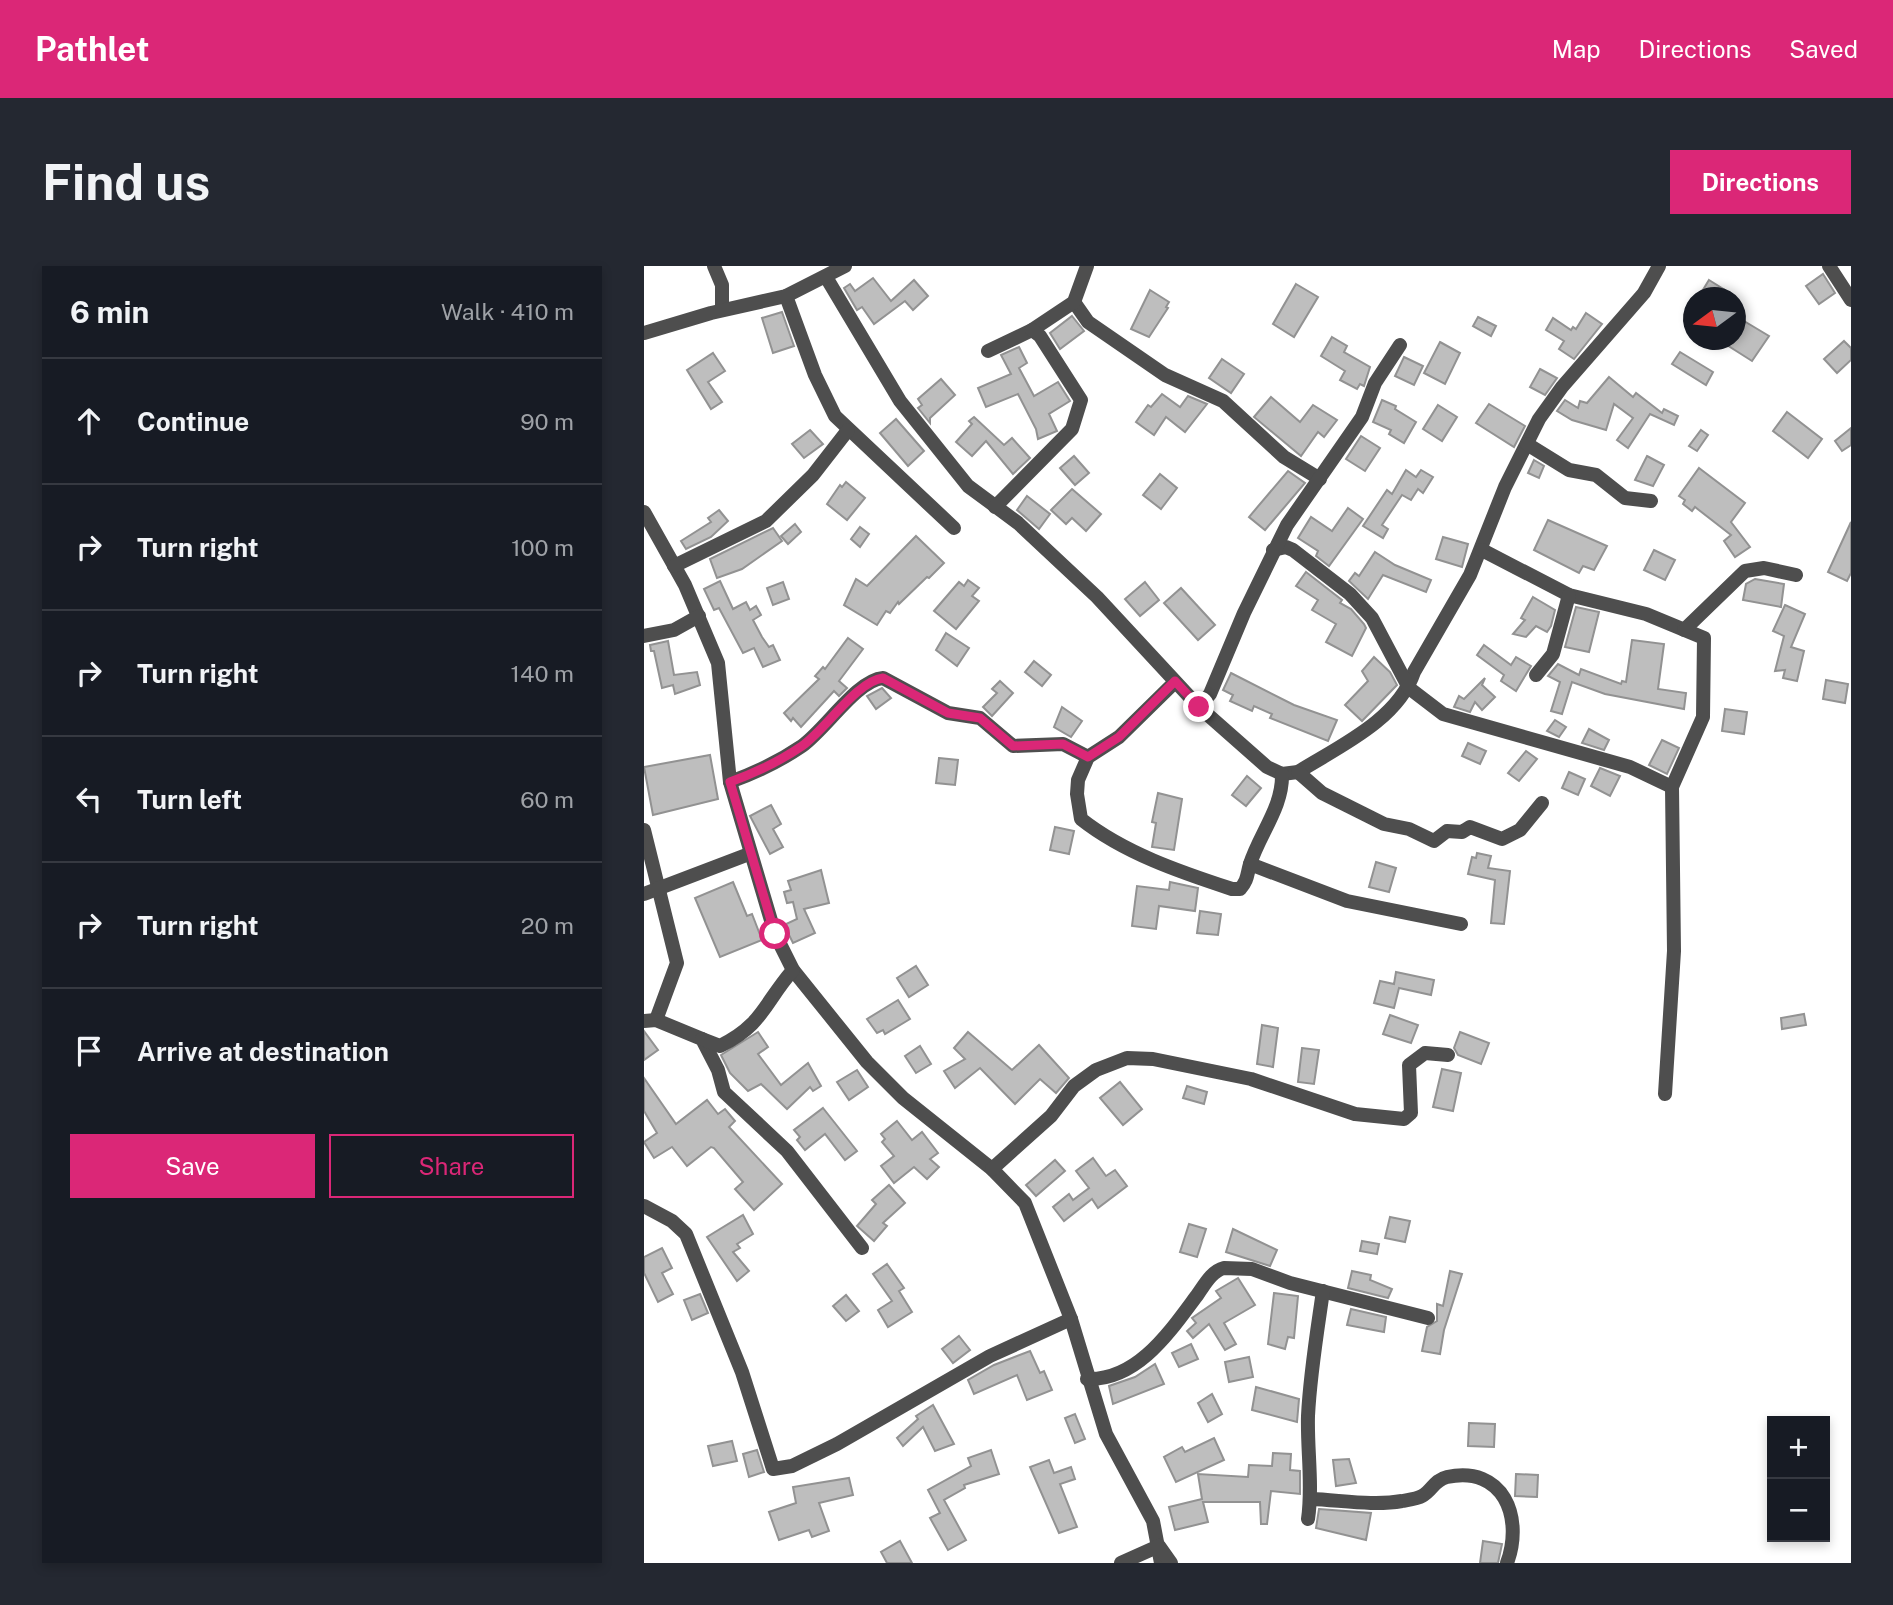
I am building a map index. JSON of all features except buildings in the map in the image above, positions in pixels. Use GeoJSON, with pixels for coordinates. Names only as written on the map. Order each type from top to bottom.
{"type":"FeatureCollection","features":[{"type":"Feature","properties":{"kind":"street"},"geometry":{"type":"LineString","coordinates":[[714,266],[722,285],[722,310]]}},
{"type":"Feature","properties":{"kind":"street"},"geometry":{"type":"LineString","coordinates":[[644,333],[722,310],[786,296],[845,266]]}},
{"type":"Feature","properties":{"kind":"street"},"geometry":{"type":"LineString","coordinates":[[988,351],[1032,330],[1074,302],[1087,266]]}},
{"type":"Feature","properties":{"kind":"street"},"geometry":{"type":"LineString","coordinates":[[826,277],[908,412],[959,475],[995,507],[1018,523],[1097,597],[1199,707],[1267,767],[1282,774],[1298,772],[1380,718],[1409,688],[1414,672],[1482,550],[1505,486],[1539,419],[1562,387],[1644,293],[1659,266]]}},
{"type":"Feature","properties":{"kind":"street"},"geometry":{"type":"LineString","coordinates":[[1829,266],[1851,300]]}},
{"type":"Feature","properties":{"kind":"street"},"geometry":{"type":"LineString","coordinates":[[786,296],[815,375],[835,416],[954,528]]}},
{"type":"Feature","properties":{"kind":"street"},"geometry":{"type":"LineString","coordinates":[[1074,302],[1088,322],[1165,375],[1223,401],[1284,457],[1320,479]]}},
{"type":"Feature","properties":{"kind":"street"},"geometry":{"type":"LineString","coordinates":[[995,507],[1072,429],[1081,400],[1040,336],[1032,330]]}},
{"type":"Feature","properties":{"kind":"street"},"geometry":{"type":"LineString","coordinates":[[1199,707],[1210,694],[1273,550],[1342,442],[1362,417],[1375,383],[1400,345]]}},
{"type":"Feature","properties":{"kind":"street"},"geometry":{"type":"LineString","coordinates":[[674,566],[766,521],[813,475],[848,430]]}},
{"type":"Feature","properties":{"kind":"street"},"geometry":{"type":"LineString","coordinates":[[1528,444],[1569,470],[1595,475],[1625,498],[1651,501]]}},
{"type":"Feature","properties":{"kind":"street"},"geometry":{"type":"LineString","coordinates":[[644,512],[699,616],[718,663],[730,782],[749,854],[775,934],[793,970],[867,1062],[903,1098],[992,1169],[1026,1203],[1071,1319],[1087,1379],[1106,1434],[1153,1521],[1161,1563]]}},
{"type":"Feature","properties":{"kind":"street"},"geometry":{"type":"LineString","coordinates":[[1273,550],[1286,547],[1293,550],[1350,594],[1372,618],[1409,688],[1443,714],[1630,767],[1671,787]]}},
{"type":"Feature","properties":{"kind":"street"},"geometry":{"type":"LineString","coordinates":[[1482,550],[1569,595],[1646,614],[1704,638],[1703,717],[1671,787],[1674,951],[1665,1094]]}},
{"type":"Feature","properties":{"kind":"street"},"geometry":{"type":"LineString","coordinates":[[1684,630],[1745,571],[1764,568],[1796,575]]}},
{"type":"Feature","properties":{"kind":"street"},"geometry":{"type":"LineString","coordinates":[[1536,675],[1553,654],[1569,595]]}},
{"type":"Feature","properties":{"kind":"street"},"geometry":{"type":"LineString","coordinates":[[644,636],[674,631],[699,616]]}},
{"type":"Feature","properties":{"kind":"street"},"geometry":{"type":"LineString","coordinates":[[730,782],[752,774],[801,747],[824,729],[867,683],[883,678],[948,713],[980,718],[1013,746],[1063,744],[1088,757]]}},
{"type":"Feature","properties":{"kind":"street"},"geometry":{"type":"LineString","coordinates":[[1175,681],[1119,737],[1088,757],[1078,779],[1077,794],[1081,819],[1104,837],[1171,867],[1232,889],[1240,889],[1247,881],[1250,864],[1275,808],[1282,787],[1282,774]]}},
{"type":"Feature","properties":{"kind":"street"},"geometry":{"type":"LineString","coordinates":[[1298,772],[1322,793],[1384,824],[1409,829],[1434,841],[1447,831],[1462,832],[1470,827],[1502,839],[1520,830],[1542,803]]}},
{"type":"Feature","properties":{"kind":"street"},"geometry":{"type":"LineString","coordinates":[[644,830],[677,963],[650,1021],[720,1046],[739,1037],[761,1017],[776,990],[793,970]]}},
{"type":"Feature","properties":{"kind":"street"},"geometry":{"type":"LineString","coordinates":[[644,894],[749,854]]}},
{"type":"Feature","properties":{"kind":"street"},"geometry":{"type":"LineString","coordinates":[[1250,864],[1347,901],[1461,924]]}},
{"type":"Feature","properties":{"kind":"street"},"geometry":{"type":"LineString","coordinates":[[702,1039],[719,1070],[724,1092],[795,1160],[862,1248]]}},
{"type":"Feature","properties":{"kind":"street"},"geometry":{"type":"LineString","coordinates":[[992,1169],[1051,1116],[1074,1086],[1114,1061],[1153,1059],[1204,1069],[1251,1079],[1354,1114],[1404,1119],[1411,1113],[1409,1065],[1425,1053],[1448,1055]]}},
{"type":"Feature","properties":{"kind":"street"},"geometry":{"type":"LineString","coordinates":[[644,1206],[672,1221],[686,1234],[742,1372],[774,1469],[792,1466],[837,1444],[990,1356],[1071,1319]]}},
{"type":"Feature","properties":{"kind":"street"},"geometry":{"type":"LineString","coordinates":[[1087,1379],[1107,1377],[1134,1365],[1157,1346],[1218,1270],[1252,1269],[1323,1292],[1428,1318]]}},
{"type":"Feature","properties":{"kind":"street"},"geometry":{"type":"LineString","coordinates":[[1308,1519],[1311,1499],[1308,1418],[1311,1362],[1323,1292]]}},
{"type":"Feature","properties":{"kind":"street"},"geometry":{"type":"LineString","coordinates":[[1311,1499],[1399,1502],[1423,1496],[1434,1483],[1448,1477],[1487,1478],[1502,1491],[1512,1515],[1513,1533],[1507,1563]]}},
{"type":"Feature","properties":{"kind":"street"},"geometry":{"type":"LineString","coordinates":[[1121,1563],[1159,1546]]}},
{"type":"Feature","properties":{"kind":"street"},"geometry":{"type":"LineString","coordinates":[[1159,1546],[1171,1563]]}},
{"type":"Feature","properties":{"kind":"route"},"geometry":{"type":"LineString","coordinates":[[775,934],[749,854],[730,782],[752,774],[801,747],[824,729],[867,683],[883,678],[912,691],[948,713],[980,718],[1013,746],[1044,747],[1053,743],[1063,744],[1088,757],[1106,748],[1119,737],[1175,681],[1199,707]]}}]}
